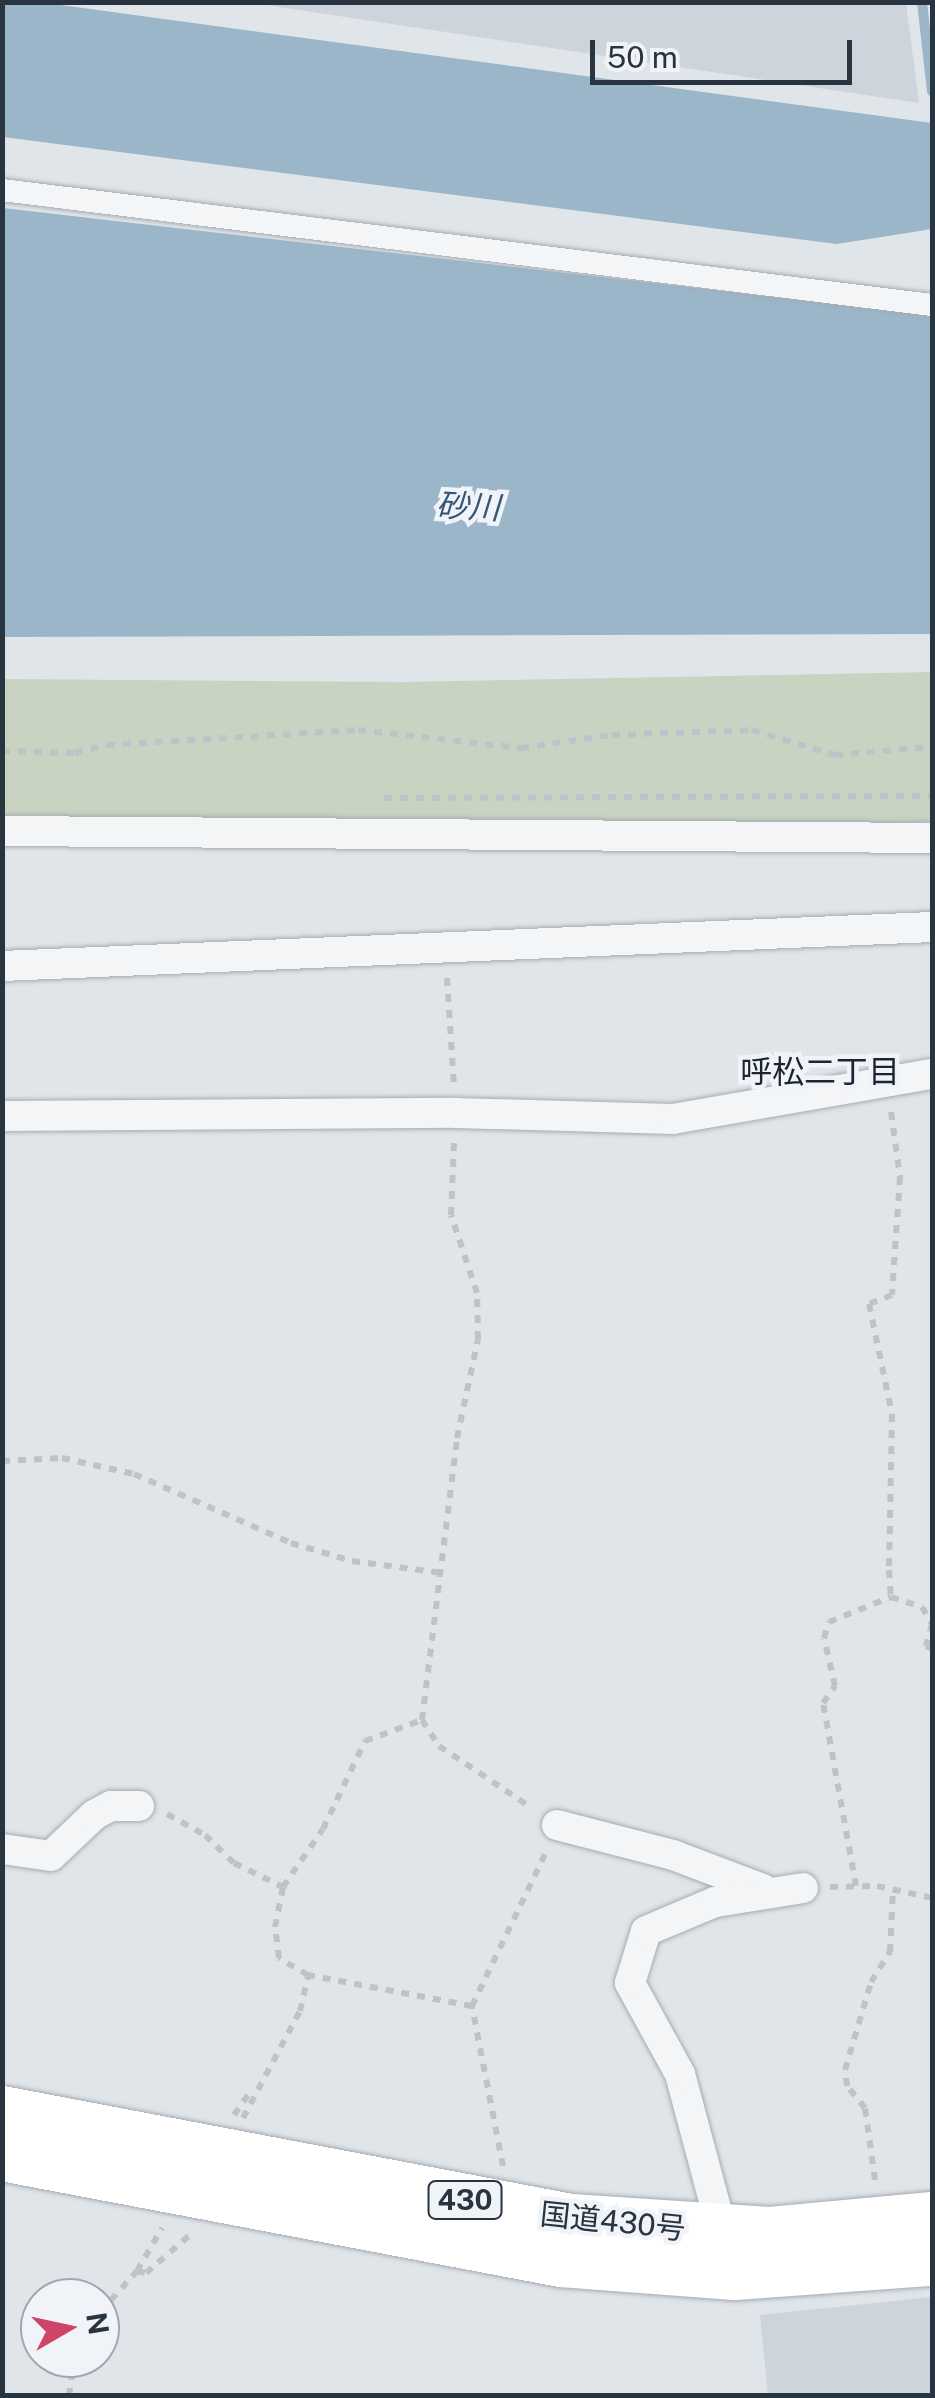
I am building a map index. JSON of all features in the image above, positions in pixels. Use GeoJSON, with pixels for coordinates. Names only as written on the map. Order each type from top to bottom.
{"type":"FeatureCollection","features":[{"type":"Feature","properties":{"kind":"highway","name":"国道430号"},"geometry":{"type":"LineString","coordinates":[[2,2110],[728,2253],[932,2217]]}},
{"type":"Feature","properties":{"kind":"highway","name":"国道430号"},"geometry":{"type":"LineString","coordinates":[[2,2156],[189,2208],[510,2255],[728,2253],[932,2261]]}},
{"type":"Feature","properties":{"kind":"street"},"geometry":{"type":"LineString","coordinates":[[2,190],[931,300]]}},
{"type":"Feature","properties":{"kind":"street"},"geometry":{"type":"LineString","coordinates":[[2,832],[932,838]]}},
{"type":"Feature","properties":{"kind":"street"},"geometry":{"type":"LineString","coordinates":[[2,966],[932,926]]}},
{"type":"Feature","properties":{"kind":"street"},"geometry":{"type":"LineString","coordinates":[[2,1116],[456,1113],[673,1119],[932,1074]]}},
{"type":"Feature","properties":{"kind":"street"},"geometry":{"type":"LineString","coordinates":[[2,1849],[52,1856],[94,1815],[111,1806],[139,1806]]}},
{"type":"Feature","properties":{"kind":"street"},"geometry":{"type":"LineString","coordinates":[[558,1825],[673,1855],[766,1890]]}},
{"type":"Feature","properties":{"kind":"street"},"geometry":{"type":"LineString","coordinates":[[728,2253],[680,2074],[630,1983],[646,1931],[715,1902],[766,1890],[803,1888]]}},
{"type":"Feature","properties":{"kind":"path"},"geometry":{"type":"LineString","coordinates":[[2,751],[75,753],[107,744],[358,730],[521,748],[612,735],[752,730],[835,755],[932,747]]}},
{"type":"Feature","properties":{"kind":"path"},"geometry":{"type":"LineString","coordinates":[[378,798],[932,796]]}},
{"type":"Feature","properties":{"kind":"path"},"geometry":{"type":"LineString","coordinates":[[444,947],[456,1113],[451,1214],[477,1293],[478,1339],[456,1438],[422,1720],[439,1746],[558,1825],[472,2006],[507,2184]]}},
{"type":"Feature","properties":{"kind":"path"},"geometry":{"type":"LineString","coordinates":[[887,1081],[900,1177],[896,1256],[892,1295],[869,1304],[892,1414],[891,1596]]}},
{"type":"Feature","properties":{"kind":"path"},"geometry":{"type":"LineString","coordinates":[[2,1461],[62,1458],[134,1474],[292,1542],[352,1561],[442,1574]]}},
{"type":"Feature","properties":{"kind":"path"},"geometry":{"type":"LineString","coordinates":[[856,1886],[822,1703],[835,1686],[824,1638],[829,1622],[891,1596],[922,1607],[932,1624],[926,1646],[932,1649]]}},
{"type":"Feature","properties":{"kind":"path"},"geometry":{"type":"LineString","coordinates":[[422,1720],[365,1741],[323,1828],[283,1887],[275,1927],[279,1958],[308,1975],[472,2006]]}},
{"type":"Feature","properties":{"kind":"path"},"geometry":{"type":"LineString","coordinates":[[139,1806],[174,1816],[234,1863],[283,1887]]}},
{"type":"Feature","properties":{"kind":"path"},"geometry":{"type":"LineString","coordinates":[[803,1888],[893,1888],[932,1898]]}},
{"type":"Feature","properties":{"kind":"path"},"geometry":{"type":"LineString","coordinates":[[878,2198],[865,2108],[846,2086],[845,2070],[871,1982],[890,1952],[893,1888]]}},
{"type":"Feature","properties":{"kind":"path"},"geometry":{"type":"LineString","coordinates":[[228,2130],[300,2011],[308,1975]]}},
{"type":"Feature","properties":{"kind":"path"},"geometry":{"type":"LineString","coordinates":[[241,2122],[259,2080]]}},
{"type":"Feature","properties":{"kind":"path"},"geometry":{"type":"LineString","coordinates":[[120,2290],[189,2208]]}},
{"type":"Feature","properties":{"kind":"path"},"geometry":{"type":"LineString","coordinates":[[137,2271],[146,2273],[189,2208]]}},
{"type":"Feature","properties":{"kind":"shaded area"},"geometry":{"type":"Polygon","coordinates":[[[252,3],[906,3],[919,103],[252,3]]]}},
{"type":"Feature","properties":{"kind":"shaded area"},"geometry":{"type":"Polygon","coordinates":[[[932,2297],[932,2395],[768,2395],[760,2315],[932,2297]]]}},
{"type":"Feature","properties":{"kind":"green space"},"geometry":{"type":"Polygon","coordinates":[[[932,672],[932,822],[529,828],[3,823],[2,679],[403,682],[932,672]]]}},
{"type":"Feature","properties":{"kind":"water"},"geometry":{"type":"Polygon","coordinates":[[[2,3],[46,3],[932,123],[932,229],[837,244],[3,137],[2,3]]]}},
{"type":"Feature","properties":{"kind":"water","name":"砂川"},"geometry":{"type":"Polygon","coordinates":[[[3,208],[932,315],[932,634],[3,637],[3,208]]]}},
{"type":"Feature","properties":{"kind":"waterway"},"geometry":{"type":"LineString","coordinates":[[922,2],[932,91]]}},
{"type":"Feature","properties":{"kind":"district","name":"呼松二丁目"},"geometry":{"type":"Point","coordinates":[820,1072]}}]}
